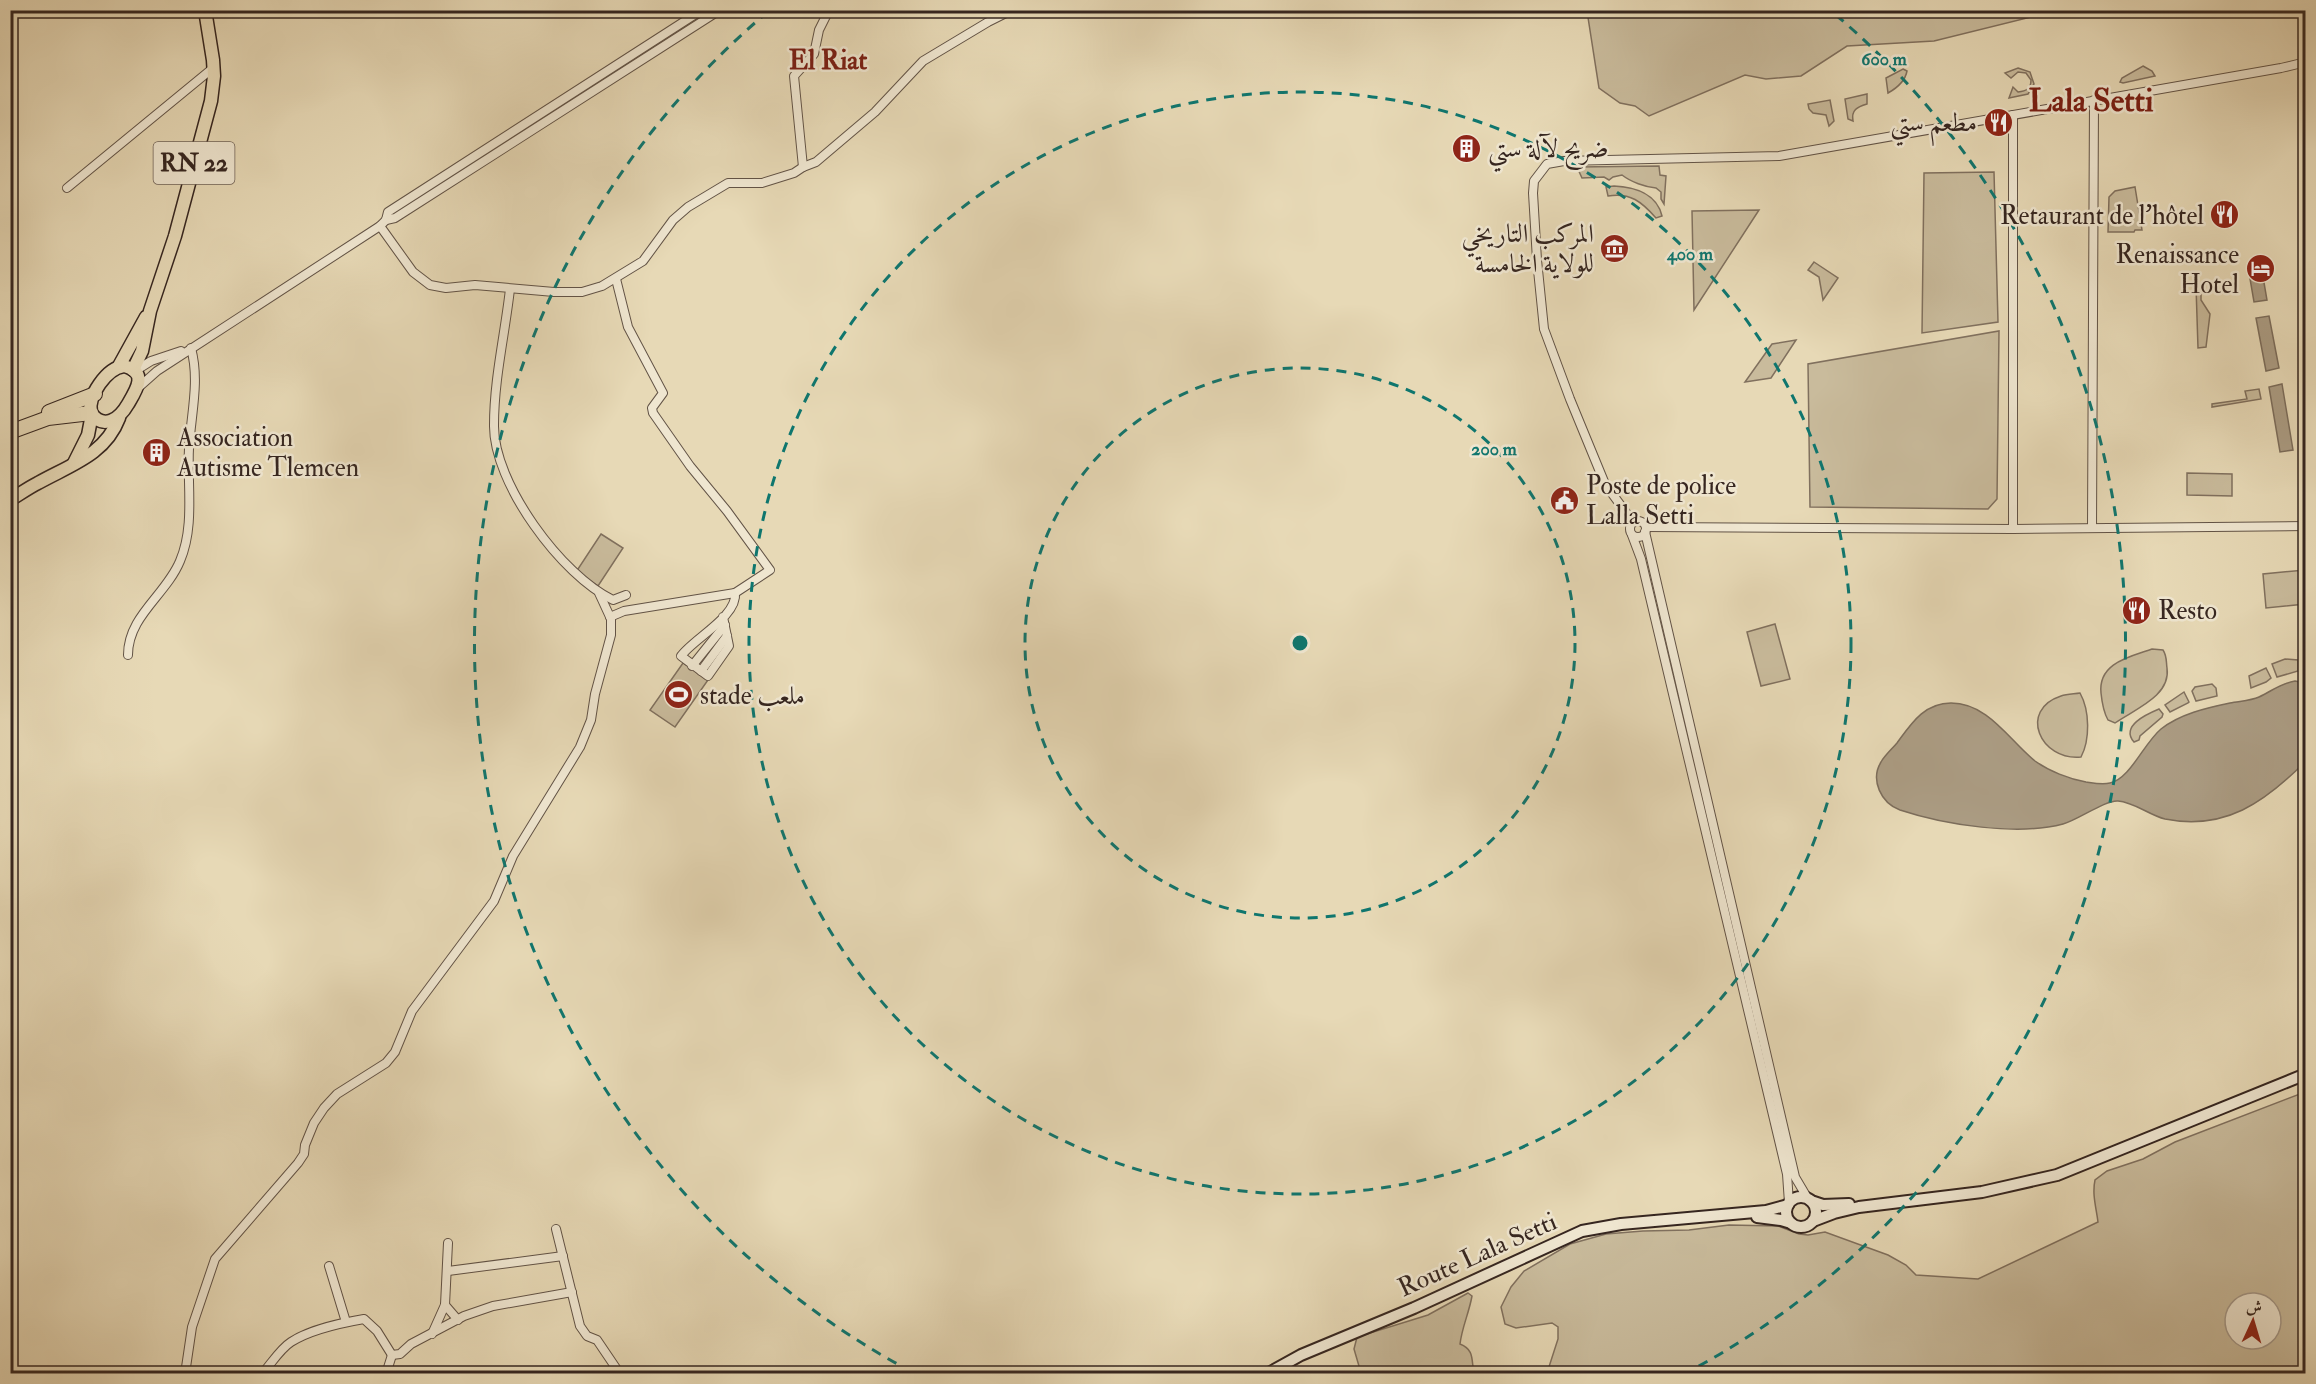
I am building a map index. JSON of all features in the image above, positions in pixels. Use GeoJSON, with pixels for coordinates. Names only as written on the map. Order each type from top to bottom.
{"type":"FeatureCollection","features":[{"type":"Feature","properties":{"kind":"highway"},"geometry":{"type":"LineString","coordinates":[[16,430],[36,417],[94,394]]}},
{"type":"Feature","properties":{"kind":"highway"},"geometry":{"type":"LineString","coordinates":[[16,430],[62,415],[92,414]]}},
{"type":"Feature","properties":{"kind":"main road","name":"RN 22"},"geometry":{"type":"LineString","coordinates":[[134,371],[142,351],[150,311],[175,236],[211,101],[213,68],[205,10]]}},
{"type":"Feature","properties":{"kind":"main road","name":"RN 22"},"geometry":{"type":"LineString","coordinates":[[119,366],[150,311]]}},
{"type":"Feature","properties":{"kind":"main road"},"geometry":{"type":"LineString","coordinates":[[10,500],[37,483],[72,467],[100,448],[111,434],[138,388],[139,380],[134,371],[128,367],[119,366],[108,373],[94,394],[90,404],[92,414],[85,445],[72,467]]}},
{"type":"Feature","properties":{"kind":"main road"},"geometry":{"type":"LineString","coordinates":[[92,414],[105,423],[119,418]]}},
{"type":"Feature","properties":{"kind":"main road"},"geometry":{"type":"LineString","coordinates":[[1718,1216],[1767,1218],[1803,1227],[1839,1211],[1900,1201],[1989,1191],[2064,1173],[2306,1074]]}},
{"type":"Feature","properties":{"kind":"main road"},"geometry":{"type":"LineString","coordinates":[[1718,1216],[1766,1212],[1789,1204],[1797,1198],[1827,1205],[1900,1201]]}},
{"type":"Feature","properties":{"kind":"main road"},"geometry":{"type":"LineString","coordinates":[[1810,1200],[1816,1211],[1814,1221]]}},
{"type":"Feature","properties":{"kind":"main road"},"geometry":{"type":"LineString","coordinates":[[1789,1204],[1786,1213],[1791,1223]]}},
{"type":"Feature","properties":{"kind":"main road","name":"Route Lala Setti"},"geometry":{"type":"LineString","coordinates":[[1267,1374],[1301,1355],[1466,1286],[1582,1231],[1621,1224],[1718,1216]]}},
{"type":"Feature","properties":{"kind":"street"},"geometry":{"type":"LineString","coordinates":[[383,223],[388,212],[395,207],[702,10]]}},
{"type":"Feature","properties":{"kind":"street"},"geometry":{"type":"LineString","coordinates":[[138,388],[191,348],[383,223],[395,218],[720,10]]}},
{"type":"Feature","properties":{"kind":"street"},"geometry":{"type":"LineString","coordinates":[[803,167],[794,76],[814,54],[819,30],[829,10]]}},
{"type":"Feature","properties":{"kind":"street"},"geometry":{"type":"LineString","coordinates":[[383,223],[413,272],[430,285],[446,288],[475,285],[582,292],[602,286],[643,261],[673,220],[710,192],[728,183],[762,183],[794,173],[816,162],[875,112],[923,61],[1012,10]]}},
{"type":"Feature","properties":{"kind":"street"},"geometry":{"type":"LineString","coordinates":[[1633,522],[1605,484],[1544,329],[1537,260],[1534,181],[1547,164],[1564,161],[1779,156],[2306,62]]}},
{"type":"Feature","properties":{"kind":"street"},"geometry":{"type":"LineString","coordinates":[[67,188],[213,68]]}},
{"type":"Feature","properties":{"kind":"street"},"geometry":{"type":"LineString","coordinates":[[2092,528],[2094,100]]}},
{"type":"Feature","properties":{"kind":"street"},"geometry":{"type":"LineString","coordinates":[[2013,115],[2013,529]]}},
{"type":"Feature","properties":{"kind":"street"},"geometry":{"type":"LineString","coordinates":[[610,617],[624,611],[735,593],[770,570],[728,511],[690,466],[653,413],[652,408],[663,393],[628,327],[616,279]]}},
{"type":"Feature","properties":{"kind":"street"},"geometry":{"type":"LineString","coordinates":[[510,289],[494,427],[500,457],[514,492],[561,561],[599,593],[613,600],[626,595]]}},
{"type":"Feature","properties":{"kind":"street"},"geometry":{"type":"LineString","coordinates":[[134,371],[151,361],[191,348]]}},
{"type":"Feature","properties":{"kind":"street"},"geometry":{"type":"LineString","coordinates":[[128,655],[133,628],[173,576],[187,540],[189,450],[196,377],[191,348]]}},
{"type":"Feature","properties":{"kind":"street"},"geometry":{"type":"LineString","coordinates":[[1789,1204],[1787,1174],[1644,571],[1629,527],[1633,522],[1640,521],[1645,530],[1794,1173],[1799,1187],[1810,1200]]}},
{"type":"Feature","properties":{"kind":"street"},"geometry":{"type":"LineString","coordinates":[[1632,535],[1639,537],[1645,530],[2306,526]]}},
{"type":"Feature","properties":{"kind":"street"},"geometry":{"type":"LineString","coordinates":[[185,1374],[192,1327],[215,1258],[298,1163],[304,1154],[305,1145],[314,1123],[324,1108],[337,1094],[386,1063],[395,1052],[412,1011],[494,901],[513,856],[580,747],[591,720],[595,694],[611,635],[610,617],[599,593]]}},
{"type":"Feature","properties":{"kind":"street"},"geometry":{"type":"LineString","coordinates":[[692,666],[724,621],[734,604],[735,593]]}},
{"type":"Feature","properties":{"kind":"street"},"geometry":{"type":"LineString","coordinates":[[724,621],[727,636],[701,672],[682,658],[682,654],[724,621]]}},
{"type":"Feature","properties":{"kind":"street"},"geometry":{"type":"LineString","coordinates":[[556,1229],[580,1326],[587,1336],[597,1340],[620,1374]]}},
{"type":"Feature","properties":{"kind":"street"},"geometry":{"type":"LineString","coordinates":[[432,1334],[445,1305],[448,1243]]}},
{"type":"Feature","properties":{"kind":"street"},"geometry":{"type":"LineString","coordinates":[[448,1271],[563,1256]]}},
{"type":"Feature","properties":{"kind":"street"},"geometry":{"type":"LineString","coordinates":[[329,1266],[346,1322]]}},
{"type":"Feature","properties":{"kind":"street"},"geometry":{"type":"LineString","coordinates":[[392,1355],[400,1354],[411,1344],[458,1320],[493,1306],[572,1292]]}},
{"type":"Feature","properties":{"kind":"street"},"geometry":{"type":"LineString","coordinates":[[445,1305],[458,1320]]}},
{"type":"Feature","properties":{"kind":"street"},"geometry":{"type":"LineString","coordinates":[[262,1374],[290,1342],[304,1335],[364,1319],[377,1331],[392,1355],[386,1374]]}},
{"type":"Feature","properties":{"kind":"shaded area"},"geometry":{"type":"Polygon","coordinates":[[[1587,10],[2055,11],[1934,41],[1847,46],[1801,76],[1766,79],[1745,75],[1649,116],[1635,106],[1620,103],[1599,88],[1587,10]]]}},
{"type":"Feature","properties":{"kind":"shaded area"},"geometry":{"type":"Polygon","coordinates":[[[2143,66],[2152,71],[2155,76],[2120,82],[2122,78],[2143,66]]]}},
{"type":"Feature","properties":{"kind":"shaded area"},"geometry":{"type":"Polygon","coordinates":[[[2018,68],[2030,72],[2034,84],[2028,94],[2009,98],[2013,87],[2018,92],[2030,86],[2031,80],[2026,73],[2018,72],[2011,78],[2005,73],[2018,68]]]}},
{"type":"Feature","properties":{"kind":"shaded area"},"geometry":{"type":"Polygon","coordinates":[[[1903,69],[1907,71],[1904,78],[1888,93],[1886,78],[1903,69]]]}},
{"type":"Feature","properties":{"kind":"shaded area"},"geometry":{"type":"Polygon","coordinates":[[[1867,94],[1867,104],[1856,110],[1853,114],[1853,121],[1848,119],[1845,99],[1867,94]]]}},
{"type":"Feature","properties":{"kind":"shaded area"},"geometry":{"type":"Polygon","coordinates":[[[1830,100],[1834,121],[1829,126],[1826,115],[1813,113],[1808,104],[1830,100]]]}},
{"type":"Feature","properties":{"kind":"shaded area"},"geometry":{"type":"Polygon","coordinates":[[[1659,166],[1660,175],[1666,176],[1664,204],[1661,192],[1656,188],[1638,184],[1622,175],[1609,180],[1604,177],[1582,178],[1577,167],[1659,166]]]}},
{"type":"Feature","properties":{"kind":"shaded area"},"geometry":{"type":"Polygon","coordinates":[[[1994,172],[1998,322],[1922,333],[1924,173],[1994,172]]]}},
{"type":"Feature","properties":{"kind":"shaded area"},"geometry":{"type":"Polygon","coordinates":[[[1614,186],[1644,193],[1655,202],[1662,216],[1656,218],[1646,207],[1629,197],[1608,196],[1606,187],[1614,186]]]}},
{"type":"Feature","properties":{"kind":"shaded area"},"geometry":{"type":"Polygon","coordinates":[[[2135,187],[2142,230],[2108,232],[2109,197],[2115,191],[2135,187]]]}},
{"type":"Feature","properties":{"kind":"shaded area"},"geometry":{"type":"Polygon","coordinates":[[[1759,210],[1694,310],[1692,211],[1759,210]]]}},
{"type":"Feature","properties":{"kind":"shaded area"},"geometry":{"type":"Polygon","coordinates":[[[1814,262],[1838,278],[1823,300],[1819,277],[1808,270],[1814,262]]]}},
{"type":"Feature","properties":{"kind":"shaded area"},"geometry":{"type":"Polygon","coordinates":[[[2262,271],[2267,300],[2254,302],[2249,273],[2262,271]]]}},
{"type":"Feature","properties":{"kind":"shaded area"},"geometry":{"type":"Polygon","coordinates":[[[2196,286],[2201,286],[2201,300],[2210,314],[2206,347],[2198,348],[2196,286]]]}},
{"type":"Feature","properties":{"kind":"shaded area"},"geometry":{"type":"Polygon","coordinates":[[[2269,316],[2279,368],[2266,371],[2256,318],[2269,316]]]}},
{"type":"Feature","properties":{"kind":"shaded area"},"geometry":{"type":"Polygon","coordinates":[[[1999,331],[1997,499],[1988,509],[1810,507],[1808,364],[1999,331]]]}},
{"type":"Feature","properties":{"kind":"shaded area"},"geometry":{"type":"Polygon","coordinates":[[[1796,340],[1771,378],[1745,382],[1772,344],[1796,340]]]}},
{"type":"Feature","properties":{"kind":"shaded area"},"geometry":{"type":"Polygon","coordinates":[[[2282,384],[2293,450],[2280,452],[2269,387],[2282,384]]]}},
{"type":"Feature","properties":{"kind":"shaded area"},"geometry":{"type":"Polygon","coordinates":[[[2259,389],[2261,399],[2212,407],[2212,404],[2247,399],[2245,391],[2259,389]]]}},
{"type":"Feature","properties":{"kind":"shaded area"},"geometry":{"type":"Polygon","coordinates":[[[2187,473],[2232,474],[2232,496],[2187,495],[2187,473]]]}},
{"type":"Feature","properties":{"kind":"shaded area"},"geometry":{"type":"Polygon","coordinates":[[[601,534],[623,548],[598,586],[576,572],[601,534]]]}},
{"type":"Feature","properties":{"kind":"shaded area"},"geometry":{"type":"Polygon","coordinates":[[[2305,570],[2305,604],[2266,608],[2263,574],[2305,570]]]}},
{"type":"Feature","properties":{"kind":"shaded area"},"geometry":{"type":"Polygon","coordinates":[[[1775,624],[1790,679],[1761,686],[1747,632],[1775,624]]]}},
{"type":"Feature","properties":{"kind":"shaded area"},"geometry":{"type":"Polygon","coordinates":[[[2152,649],[2163,650],[2165,654],[2167,678],[2163,686],[2158,694],[2141,707],[2115,723],[2108,720],[2101,693],[2104,675],[2117,663],[2152,649]]]}},
{"type":"Feature","properties":{"kind":"shaded area"},"geometry":{"type":"Polygon","coordinates":[[[2285,659],[2298,660],[2298,671],[2277,677],[2272,664],[2285,659]]]}},
{"type":"Feature","properties":{"kind":"shaded area","name":"stade ملعب"},"geometry":{"type":"Polygon","coordinates":[[[683,663],[708,680],[675,727],[650,710],[683,663]]]}},
{"type":"Feature","properties":{"kind":"shaded area"},"geometry":{"type":"Polygon","coordinates":[[[2266,668],[2271,678],[2251,688],[2249,676],[2266,668]]]}},
{"type":"Feature","properties":{"kind":"shaded area"},"geometry":{"type":"Polygon","coordinates":[[[2295,681],[2305,683],[2305,762],[2259,801],[2225,817],[2187,822],[2165,819],[2118,801],[2106,804],[2063,824],[2025,829],[1981,827],[1938,820],[1900,810],[1887,802],[1877,783],[1878,769],[1884,757],[1919,716],[1942,704],[1951,703],[1976,709],[1997,724],[2035,761],[2053,771],[2080,781],[2104,784],[2124,775],[2155,735],[2176,719],[2203,709],[2256,698],[2281,685],[2295,681]]]}},
{"type":"Feature","properties":{"kind":"shaded area"},"geometry":{"type":"Polygon","coordinates":[[[2212,684],[2216,688],[2217,696],[2196,701],[2192,691],[2195,687],[2212,684]]]}},
{"type":"Feature","properties":{"kind":"shaded area"},"geometry":{"type":"Polygon","coordinates":[[[2184,692],[2189,702],[2170,712],[2165,705],[2184,692]]]}},
{"type":"Feature","properties":{"kind":"shaded area"},"geometry":{"type":"Polygon","coordinates":[[[2080,693],[2086,708],[2088,725],[2086,742],[2081,757],[2067,756],[2055,751],[2045,743],[2039,733],[2040,712],[2048,703],[2061,696],[2080,693]]]}},
{"type":"Feature","properties":{"kind":"shaded area"},"geometry":{"type":"Polygon","coordinates":[[[2159,709],[2163,714],[2162,717],[2140,736],[2139,740],[2134,742],[2130,731],[2133,726],[2142,717],[2159,709]]]}},
{"type":"Feature","properties":{"kind":"shaded area"},"geometry":{"type":"Polygon","coordinates":[[[2305,1092],[2305,1373],[1547,1373],[1558,1339],[1558,1327],[1552,1323],[1516,1328],[1505,1324],[1501,1307],[1511,1287],[1524,1271],[1570,1244],[1606,1234],[1689,1230],[1729,1225],[1778,1226],[1799,1234],[1825,1232],[1888,1255],[1906,1265],[1916,1275],[1978,1279],[2098,1222],[2094,1195],[2095,1180],[2107,1171],[2143,1159],[2175,1142],[2305,1092]]]}},
{"type":"Feature","properties":{"kind":"shaded area"},"geometry":{"type":"Polygon","coordinates":[[[1468,1293],[1472,1296],[1460,1344],[1470,1352],[1474,1373],[1361,1373],[1354,1349],[1357,1337],[1428,1315],[1468,1293]]]}},
{"type":"Feature","properties":{"kind":"place","name":"مطعم ستي"},"geometry":{"type":"Point","coordinates":[1998,122]}},
{"type":"Feature","properties":{"kind":"place","name":"ضريح لآلة ستي"},"geometry":{"type":"Point","coordinates":[1467,148]}},
{"type":"Feature","properties":{"kind":"place","name":"Retaurant de l'hôtel"},"geometry":{"type":"Point","coordinates":[2225,215]}},
{"type":"Feature","properties":{"kind":"place","name":"المركب التاريخي للولاية الخامسة"},"geometry":{"type":"Point","coordinates":[1615,248]}},
{"type":"Feature","properties":{"kind":"place","name":"Renaissance Hotel"},"geometry":{"type":"Point","coordinates":[2260,269]}},
{"type":"Feature","properties":{"kind":"place","name":"Association Autisme Tlemcen"},"geometry":{"type":"Point","coordinates":[156,452]}},
{"type":"Feature","properties":{"kind":"place","name":"Poste de police Lalla Setti"},"geometry":{"type":"Point","coordinates":[1565,500]}},
{"type":"Feature","properties":{"kind":"place","name":"Resto"},"geometry":{"type":"Point","coordinates":[2137,610]}},
{"type":"Feature","properties":{"kind":"place","name":"stade ملعب"},"geometry":{"type":"Point","coordinates":[679,695]}},
{"type":"Feature","properties":{"kind":"district","name":"El Riat"},"geometry":{"type":"Point","coordinates":[828,60]}},
{"type":"Feature","properties":{"kind":"district","name":"Lala Setti"},"geometry":{"type":"Point","coordinates":[2091,100]}}]}
